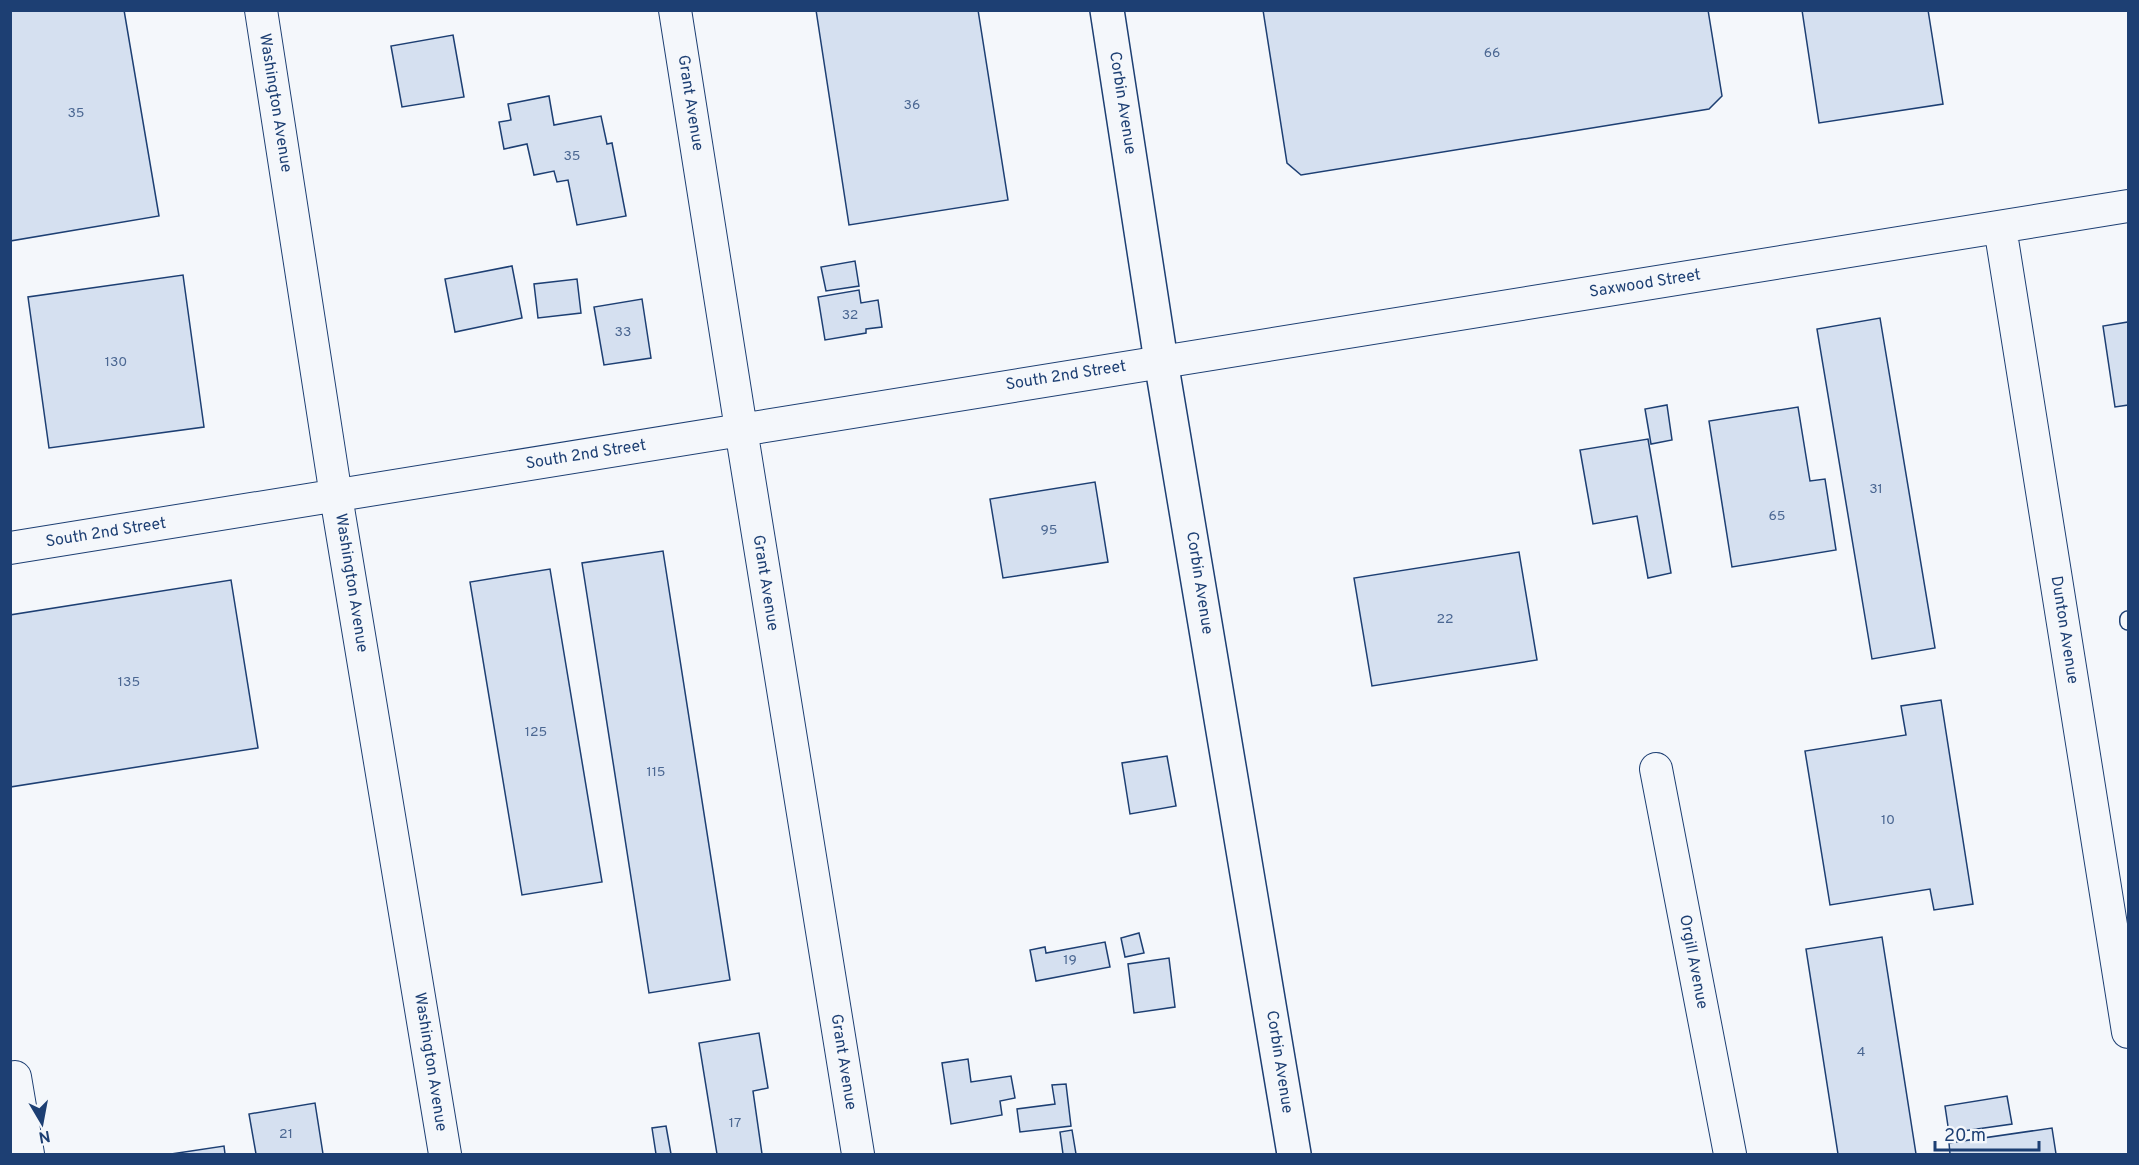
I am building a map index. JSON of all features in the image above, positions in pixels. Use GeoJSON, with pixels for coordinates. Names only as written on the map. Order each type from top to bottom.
{"type":"FeatureCollection","features":[{"type":"Feature","properties":{"kind":"street","name":"Washington Avenue"},"geometry":{"type":"LineString","coordinates":[[261,10],[336,496],[445,1155]]}},
{"type":"Feature","properties":{"kind":"street","name":"Grant Avenue"},"geometry":{"type":"LineString","coordinates":[[675,10],[858,1155]]}},
{"type":"Feature","properties":{"kind":"street","name":"Corbin Avenue"},"geometry":{"type":"LineString","coordinates":[[1107,10],[1161,361],[1294,1155]]}},
{"type":"Feature","properties":{"kind":"street","name":"Saxwood Street"},"geometry":{"type":"LineString","coordinates":[[1161,361],[2128,206]]}},
{"type":"Feature","properties":{"kind":"street","name":"Dunton Avenue"},"geometry":{"type":"LineString","coordinates":[[2000,227],[2128,1032]]}},
{"type":"Feature","properties":{"kind":"street","name":"South 2nd Street"},"geometry":{"type":"LineString","coordinates":[[10,548],[1161,361]]}},
{"type":"Feature","properties":{"kind":"street","name":"Orgill Avenue"},"geometry":{"type":"LineString","coordinates":[[1656,769],[1730,1155]]}},
{"type":"Feature","properties":{"kind":"street"},"geometry":{"type":"LineString","coordinates":[[15,1077],[28,1155]]}},
{"type":"Feature","properties":{"kind":"building"},"geometry":{"type":"Polygon","coordinates":[[[10,10],[124,10],[159,216],[10,241],[10,10]]]}},
{"type":"Feature","properties":{"kind":"building"},"geometry":{"type":"Polygon","coordinates":[[[816,10],[978,10],[1008,200],[849,225],[816,10]]]}},
{"type":"Feature","properties":{"kind":"building"},"geometry":{"type":"Polygon","coordinates":[[[1263,10],[1708,10],[1722,96],[1709,109],[1301,175],[1287,163],[1263,10]]]}},
{"type":"Feature","properties":{"kind":"building"},"geometry":{"type":"Polygon","coordinates":[[[1802,10],[1928,10],[1943,104],[1819,123],[1802,10]]]}},
{"type":"Feature","properties":{"kind":"building"},"geometry":{"type":"Polygon","coordinates":[[[453,35],[464,97],[402,107],[391,46],[453,35]]]}},
{"type":"Feature","properties":{"kind":"building"},"geometry":{"type":"Polygon","coordinates":[[[549,96],[554,125],[601,116],[607,144],[612,143],[626,216],[577,225],[568,180],[557,182],[554,171],[534,175],[527,144],[504,149],[499,122],[511,120],[508,104],[549,96]]]}},
{"type":"Feature","properties":{"kind":"building"},"geometry":{"type":"Polygon","coordinates":[[[855,261],[859,286],[826,291],[821,267],[855,261]]]}},
{"type":"Feature","properties":{"kind":"building"},"geometry":{"type":"Polygon","coordinates":[[[512,266],[522,318],[455,332],[445,279],[512,266]]]}},
{"type":"Feature","properties":{"kind":"building"},"geometry":{"type":"Polygon","coordinates":[[[183,275],[204,427],[49,448],[28,297],[183,275]]]}},
{"type":"Feature","properties":{"kind":"building"},"geometry":{"type":"Polygon","coordinates":[[[577,279],[581,313],[538,318],[534,284],[577,279]]]}},
{"type":"Feature","properties":{"kind":"building"},"geometry":{"type":"Polygon","coordinates":[[[859,290],[861,303],[878,300],[882,327],[866,329],[866,333],[825,340],[818,297],[859,290]]]}},
{"type":"Feature","properties":{"kind":"building"},"geometry":{"type":"Polygon","coordinates":[[[642,299],[651,358],[604,365],[594,307],[642,299]]]}},
{"type":"Feature","properties":{"kind":"building"},"geometry":{"type":"Polygon","coordinates":[[[1880,318],[1935,648],[1872,659],[1817,329],[1880,318]]]}},
{"type":"Feature","properties":{"kind":"building"},"geometry":{"type":"Polygon","coordinates":[[[2128,322],[2128,405],[2115,407],[2103,326],[2128,322]]]}},
{"type":"Feature","properties":{"kind":"building"},"geometry":{"type":"Polygon","coordinates":[[[1667,405],[1672,440],[1651,444],[1645,409],[1667,405]]]}},
{"type":"Feature","properties":{"kind":"building"},"geometry":{"type":"Polygon","coordinates":[[[1798,407],[1810,481],[1825,479],[1836,550],[1732,567],[1709,421],[1798,407]]]}},
{"type":"Feature","properties":{"kind":"building"},"geometry":{"type":"Polygon","coordinates":[[[1648,439],[1671,573],[1648,578],[1637,516],[1593,524],[1580,450],[1648,439]]]}},
{"type":"Feature","properties":{"kind":"building"},"geometry":{"type":"Polygon","coordinates":[[[1095,482],[1108,562],[1003,578],[990,499],[1095,482]]]}},
{"type":"Feature","properties":{"kind":"building"},"geometry":{"type":"Polygon","coordinates":[[[663,551],[730,980],[649,993],[582,563],[663,551]]]}},
{"type":"Feature","properties":{"kind":"building"},"geometry":{"type":"Polygon","coordinates":[[[1519,552],[1537,660],[1372,686],[1354,578],[1519,552]]]}},
{"type":"Feature","properties":{"kind":"building"},"geometry":{"type":"Polygon","coordinates":[[[550,569],[602,882],[522,895],[470,582],[550,569]]]}},
{"type":"Feature","properties":{"kind":"building"},"geometry":{"type":"Polygon","coordinates":[[[231,580],[258,748],[10,787],[10,615],[231,580]]]}},
{"type":"Feature","properties":{"kind":"building"},"geometry":{"type":"Polygon","coordinates":[[[1941,700],[1973,904],[1934,910],[1930,889],[1830,905],[1805,751],[1906,735],[1901,706],[1941,700]]]}},
{"type":"Feature","properties":{"kind":"building"},"geometry":{"type":"Polygon","coordinates":[[[1167,756],[1176,806],[1130,814],[1122,763],[1167,756]]]}},
{"type":"Feature","properties":{"kind":"building"},"geometry":{"type":"Polygon","coordinates":[[[1139,933],[1144,953],[1125,957],[1121,938],[1139,933]]]}},
{"type":"Feature","properties":{"kind":"building"},"geometry":{"type":"Polygon","coordinates":[[[1882,937],[1916,1154],[1838,1154],[1806,949],[1882,937]]]}},
{"type":"Feature","properties":{"kind":"building"},"geometry":{"type":"Polygon","coordinates":[[[1105,942],[1110,967],[1036,981],[1030,950],[1045,947],[1046,953],[1105,942]]]}},
{"type":"Feature","properties":{"kind":"building"},"geometry":{"type":"Polygon","coordinates":[[[1169,958],[1175,1007],[1134,1013],[1128,964],[1169,958]]]}},
{"type":"Feature","properties":{"kind":"building"},"geometry":{"type":"Polygon","coordinates":[[[759,1033],[768,1088],[753,1091],[762,1154],[717,1154],[699,1043],[759,1033]]]}},
{"type":"Feature","properties":{"kind":"building"},"geometry":{"type":"Polygon","coordinates":[[[968,1059],[971,1082],[1011,1076],[1015,1098],[1000,1101],[1002,1115],[951,1124],[942,1063],[968,1059]]]}},
{"type":"Feature","properties":{"kind":"building"},"geometry":{"type":"Polygon","coordinates":[[[1066,1084],[1071,1126],[1020,1132],[1017,1109],[1055,1104],[1052,1085],[1066,1084]]]}},
{"type":"Feature","properties":{"kind":"building"},"geometry":{"type":"Polygon","coordinates":[[[2007,1096],[2012,1124],[1949,1133],[1945,1106],[2007,1096]]]}},
{"type":"Feature","properties":{"kind":"building"},"geometry":{"type":"Polygon","coordinates":[[[315,1103],[323,1154],[256,1154],[249,1114],[315,1103]]]}},
{"type":"Feature","properties":{"kind":"building"},"geometry":{"type":"Polygon","coordinates":[[[666,1126],[671,1154],[656,1154],[652,1128],[666,1126]]]}},
{"type":"Feature","properties":{"kind":"building"},"geometry":{"type":"Polygon","coordinates":[[[2052,1128],[2056,1154],[1950,1154],[1949,1143],[2052,1128]]]}},
{"type":"Feature","properties":{"kind":"building"},"geometry":{"type":"Polygon","coordinates":[[[1072,1130],[1076,1154],[1063,1154],[1060,1132],[1072,1130]]]}},
{"type":"Feature","properties":{"kind":"building"},"geometry":{"type":"Polygon","coordinates":[[[224,1146],[225,1154],[171,1154],[224,1146]]]}}]}
